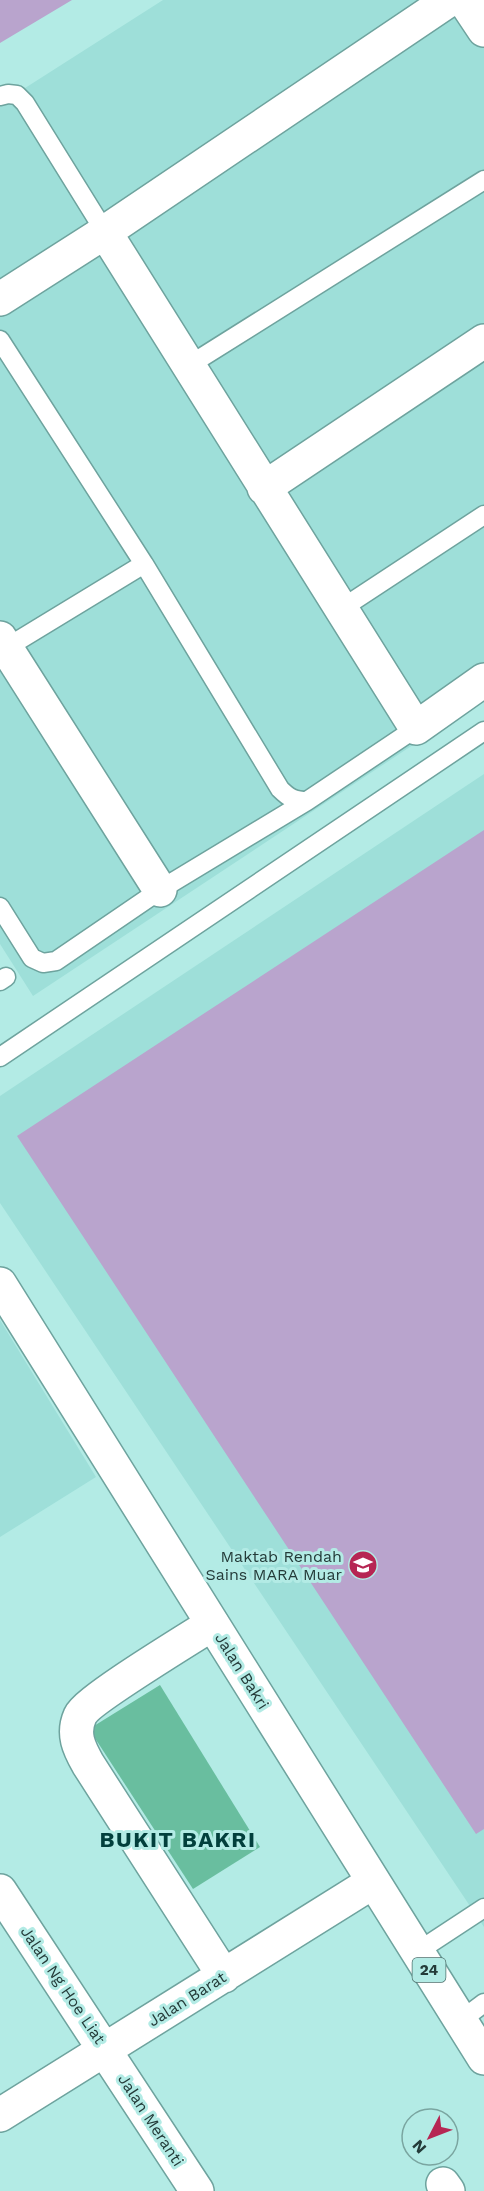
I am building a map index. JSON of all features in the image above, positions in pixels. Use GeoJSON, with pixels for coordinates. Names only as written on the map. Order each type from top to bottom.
{"type":"FeatureCollection","features":[{"type":"Feature","properties":{"kind":"street"},"geometry":{"type":"LineString","coordinates":[[0,299],[105,232],[449,0]]}},
{"type":"Feature","properties":{"kind":"street"},"geometry":{"type":"LineString","coordinates":[[464,0],[484,30]]}},
{"type":"Feature","properties":{"kind":"street"},"geometry":{"type":"LineString","coordinates":[[105,232],[416,728],[484,680]]}},
{"type":"Feature","properties":{"kind":"street"},"geometry":{"type":"LineString","coordinates":[[264,488],[484,340]]}},
{"type":"Feature","properties":{"kind":"street"},"geometry":{"type":"LineString","coordinates":[[3,643],[160,890]]}},
{"type":"Feature","properties":{"kind":"street","name":"Jalan Bakri"},"geometry":{"type":"LineString","coordinates":[[0,1284],[417,1952],[472,2012],[484,2058]]}},
{"type":"Feature","properties":{"kind":"street"},"geometry":{"type":"LineString","coordinates":[[212,1624],[99,1698],[81,1714],[75,1733],[80,1750],[88,1764],[224,1976]]}},
{"type":"Feature","properties":{"kind":"street","name":"Jalan Barat"},"geometry":{"type":"LineString","coordinates":[[0,2115],[374,1882]]}},
{"type":"Feature","properties":{"kind":"street","name":"Jalan Ng Hoe Liat"},"geometry":{"type":"LineString","coordinates":[[0,1891],[105,2050]]}},
{"type":"Feature","properties":{"kind":"street","name":"Jalan Meranti"},"geometry":{"type":"LineString","coordinates":[[105,2050],[197,2191]]}},
{"type":"Feature","properties":{"kind":"lane"},"geometry":{"type":"LineString","coordinates":[[0,96],[17,95],[26,104],[105,232]]}},
{"type":"Feature","properties":{"kind":"lane"},"geometry":{"type":"LineString","coordinates":[[188,366],[484,180]]}},
{"type":"Feature","properties":{"kind":"lane"},"geometry":{"type":"LineString","coordinates":[[0,340],[144,564],[280,789],[288,798],[307,801]]}},
{"type":"Feature","properties":{"kind":"lane"},"geometry":{"type":"LineString","coordinates":[[341,609],[484,515]]}},
{"type":"Feature","properties":{"kind":"lane"},"geometry":{"type":"LineString","coordinates":[[3,643],[144,564]]}},
{"type":"Feature","properties":{"kind":"lane"},"geometry":{"type":"LineString","coordinates":[[0,907],[32,958],[44,963],[56,960],[160,890],[307,801],[416,728]]}},
{"type":"Feature","properties":{"kind":"lane"},"geometry":{"type":"LineString","coordinates":[[0,1057],[484,731]]}},
{"type":"Feature","properties":{"kind":"lane"},"geometry":{"type":"LineString","coordinates":[[417,1952],[484,1908]]}},
{"type":"Feature","properties":{"kind":"shaded area"},"geometry":{"type":"Polygon","coordinates":[[[0,0],[72,0],[0,43],[0,0]]]}},
{"type":"Feature","properties":{"kind":"shaded area"},"geometry":{"type":"Polygon","coordinates":[[[163,0],[469,0],[484,22],[484,698],[33,996],[0,944],[0,104],[163,0]]]}},
{"type":"Feature","properties":{"kind":"shaded area","name":"Maktab Rendah Sains MARA Muar"},"geometry":{"type":"Polygon","coordinates":[[[484,774],[484,1927],[0,1203],[0,1096],[484,774]]]}},
{"type":"Feature","properties":{"kind":"shaded area","name":"Maktab Rendah Sains MARA Muar"},"geometry":{"type":"Polygon","coordinates":[[[484,830],[484,1829],[476,1834],[17,1136],[484,830]]]}},
{"type":"Feature","properties":{"kind":"shaded area"},"geometry":{"type":"Polygon","coordinates":[[[0,1320],[96,1477],[0,1537],[0,1320]]]}},
{"type":"Feature","properties":{"kind":"building"},"geometry":{"type":"Polygon","coordinates":[[[160,1685],[260,1847],[193,1889],[89,1729],[160,1685]]]}},
{"type":"Feature","properties":{"kind":"place","name":"Maktab Rendah Sains MARA Muar"},"geometry":{"type":"Point","coordinates":[363,1565]}},
{"type":"Feature","properties":{"kind":"district","name":"BUKIT BAKRI"},"geometry":{"type":"Point","coordinates":[178,1839]}}]}
